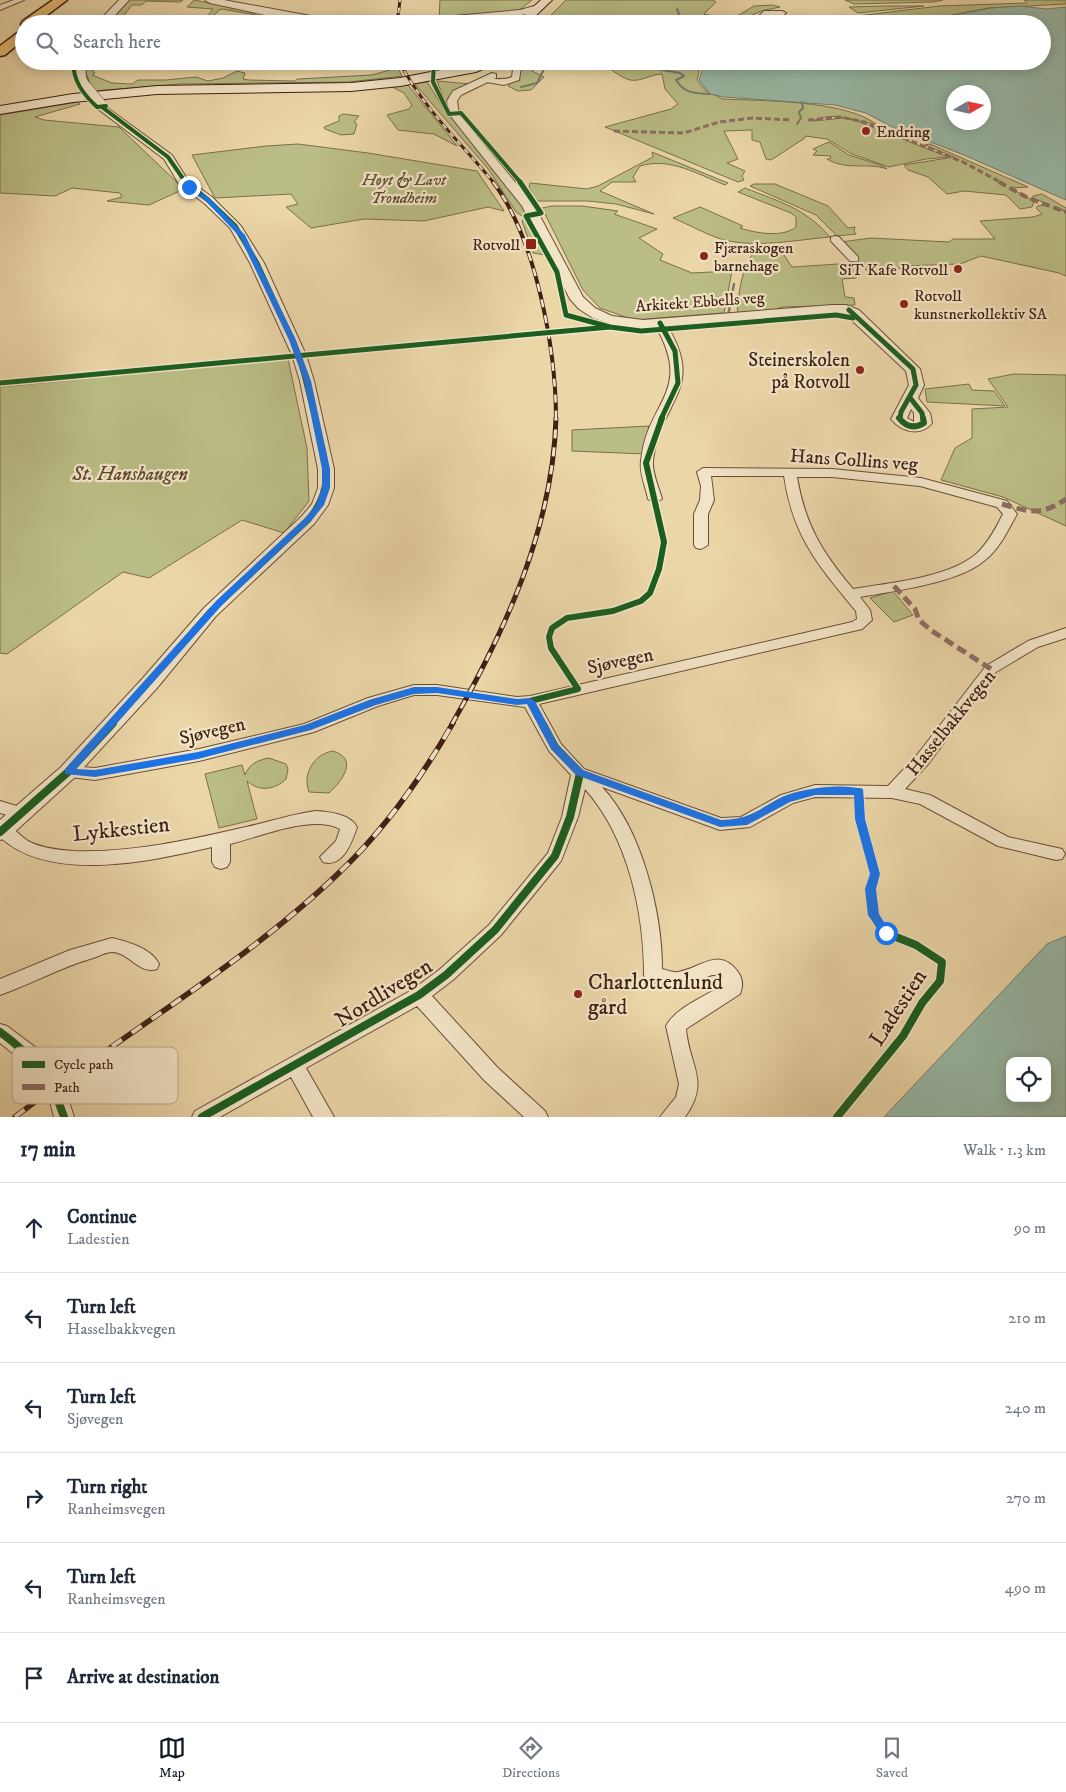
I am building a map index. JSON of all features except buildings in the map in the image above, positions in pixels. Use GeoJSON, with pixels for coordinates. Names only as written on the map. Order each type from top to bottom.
{"type":"FeatureCollection","features":[{"type":"Feature","properties":{"kind":"highway"},"geometry":{"type":"LineString","coordinates":[[39,15],[61,0]]}},
{"type":"Feature","properties":{"kind":"highway"},"geometry":{"type":"LineString","coordinates":[[48,15],[69,0]]}},
{"type":"Feature","properties":{"kind":"highway"},"geometry":{"type":"LineString","coordinates":[[0,45],[15,33]]}},
{"type":"Feature","properties":{"kind":"highway"},"geometry":{"type":"LineString","coordinates":[[0,52],[15,40]]}},
{"type":"Feature","properties":{"kind":"main road"},"geometry":{"type":"LineString","coordinates":[[531,15],[547,0]]}},
{"type":"Feature","properties":{"kind":"main road"},"geometry":{"type":"LineString","coordinates":[[532,15],[555,0]]}},
{"type":"Feature","properties":{"kind":"main road"},"geometry":{"type":"LineString","coordinates":[[0,108],[73,98],[157,90],[325,89],[369,86],[443,70]]}},
{"type":"Feature","properties":{"kind":"street"},"geometry":{"type":"LineString","coordinates":[[0,8],[20,0]]}},
{"type":"Feature","properties":{"kind":"street"},"geometry":{"type":"LineString","coordinates":[[110,15],[124,0]]}},
{"type":"Feature","properties":{"kind":"street"},"geometry":{"type":"LineString","coordinates":[[210,0],[279,15]]}},
{"type":"Feature","properties":{"kind":"street"},"geometry":{"type":"LineString","coordinates":[[0,2],[11,4]]}},
{"type":"Feature","properties":{"kind":"street"},"geometry":{"type":"LineString","coordinates":[[2,831],[68,772],[215,607],[308,520],[320,505],[326,488],[326,469],[307,381],[299,355],[258,263],[243,236],[208,200],[183,181],[174,164],[161,150],[102,106],[85,86],[81,70]]}},
{"type":"Feature","properties":{"kind":"street"},"geometry":{"type":"LineString","coordinates":[[471,70],[504,83],[516,78],[517,70]]}},
{"type":"Feature","properties":{"kind":"street"},"geometry":{"type":"LineString","coordinates":[[489,78],[493,72],[491,70]]}},
{"type":"Feature","properties":{"kind":"street","name":"Arkitekt Ebbells veg"},"geometry":{"type":"LineString","coordinates":[[489,78],[457,93],[452,102],[454,114],[528,205],[577,299],[595,314],[615,321],[660,323],[832,309],[849,310],[912,369],[917,377],[911,399]]}},
{"type":"Feature","properties":{"kind":"street"},"geometry":{"type":"LineString","coordinates":[[835,239],[854,259]]}},
{"type":"Feature","properties":{"kind":"street"},"geometry":{"type":"LineString","coordinates":[[655,499],[646,463],[657,428],[678,383],[675,351],[660,323]]}},
{"type":"Feature","properties":{"kind":"street"},"geometry":{"type":"LineString","coordinates":[[701,545],[700,514],[707,500],[707,486],[703,472],[760,471]]}},
{"type":"Feature","properties":{"kind":"street","name":"Hans Collins veg"},"geometry":{"type":"LineString","coordinates":[[760,471],[790,474],[832,473],[921,482],[1002,504],[1010,514],[1000,532],[978,559],[957,570],[850,594]]}},
{"type":"Feature","properties":{"kind":"street"},"geometry":{"type":"LineString","coordinates":[[790,474],[801,527],[815,553],[850,594]]}},
{"type":"Feature","properties":{"kind":"street","name":"Sjøvegen"},"geometry":{"type":"LineString","coordinates":[[68,772],[95,774],[198,756],[308,728],[373,702],[414,690],[437,690],[517,702],[530,701],[857,626],[865,620],[863,610],[850,594]]}},
{"type":"Feature","properties":{"kind":"street","name":"Hasselbakkvegen"},"geometry":{"type":"LineString","coordinates":[[892,792],[923,759],[991,668],[1032,644],[1054,635],[1066,633]]}},
{"type":"Feature","properties":{"kind":"street","name":"Hasselbakkvegen"},"geometry":{"type":"LineString","coordinates":[[530,701],[554,747],[605,801],[632,851],[654,939],[653,975],[677,980],[711,967],[722,968],[732,979],[733,989],[688,1016],[676,1026],[676,1036],[691,1082],[686,1098],[676,1114],[670,1117]]}},
{"type":"Feature","properties":{"kind":"street","name":"Hasselbakkvegen"},"geometry":{"type":"LineString","coordinates":[[580,773],[720,824],[744,823],[787,799],[815,791],[892,792],[924,799],[1004,842],[1056,854]]}},
{"type":"Feature","properties":{"kind":"street","name":"Nordlivegen"},"geometry":{"type":"LineString","coordinates":[[202,1117],[419,995],[446,975],[495,930],[555,856],[570,817],[580,773]]}},
{"type":"Feature","properties":{"kind":"street"},"geometry":{"type":"LineString","coordinates":[[0,807],[21,813]]}},
{"type":"Feature","properties":{"kind":"street","name":"Lykkestien"},"geometry":{"type":"LineString","coordinates":[[2,831],[27,848],[41,853],[70,858],[99,858],[221,839],[315,817],[338,818],[348,827],[343,844],[329,857]]}},
{"type":"Feature","properties":{"kind":"street"},"geometry":{"type":"LineString","coordinates":[[221,839],[221,862]]}},
{"type":"Feature","properties":{"kind":"street"},"geometry":{"type":"LineString","coordinates":[[0,987],[76,954],[112,945],[128,949],[150,964]]}},
{"type":"Feature","properties":{"kind":"street","name":"Nordlivegen"},"geometry":{"type":"LineString","coordinates":[[419,995],[468,1051],[515,1098],[538,1117]]}},
{"type":"Feature","properties":{"kind":"street"},"geometry":{"type":"LineString","coordinates":[[0,1032],[20,1047]]}},
{"type":"Feature","properties":{"kind":"street"},"geometry":{"type":"LineString","coordinates":[[294,1065],[324,1117]]}},
{"type":"Feature","properties":{"kind":"green space"},"geometry":{"type":"Polygon","coordinates":[[[129,0],[183,0],[180,2],[146,1],[142,5],[132,5],[124,15],[114,15],[129,0]]]}},
{"type":"Feature","properties":{"kind":"green space"},"geometry":{"type":"Polygon","coordinates":[[[194,0],[268,15],[256,15],[222,9],[214,15],[208,15],[213,9],[187,7],[194,0]]]}},
{"type":"Feature","properties":{"kind":"green space"},"geometry":{"type":"Polygon","coordinates":[[[440,0],[532,0],[517,12],[484,15],[439,15],[440,0]]]}},
{"type":"Feature","properties":{"kind":"green space"},"geometry":{"type":"Polygon","coordinates":[[[566,0],[713,0],[716,2],[704,14],[708,15],[551,15],[566,0]]]}},
{"type":"Feature","properties":{"kind":"green space"},"geometry":{"type":"Polygon","coordinates":[[[845,0],[943,0],[934,2],[854,4],[845,0]]]}},
{"type":"Feature","properties":{"kind":"green space"},"geometry":{"type":"Polygon","coordinates":[[[1024,0],[1066,0],[1066,4],[989,8],[952,15],[866,15],[939,6],[1027,3],[1024,0]]]}},
{"type":"Feature","properties":{"kind":"green space"},"geometry":{"type":"Polygon","coordinates":[[[773,5],[780,7],[753,15],[739,15],[754,6],[773,5]]]}},
{"type":"Feature","properties":{"kind":"green space"},"geometry":{"type":"Polygon","coordinates":[[[924,6],[858,13],[849,7],[924,6]]]}},
{"type":"Feature","properties":{"kind":"green space"},"geometry":{"type":"Polygon","coordinates":[[[85,70],[92,70],[95,73],[92,75],[112,83],[132,84],[138,80],[196,77],[208,81],[223,78],[237,71],[245,73],[243,79],[249,80],[294,81],[298,79],[372,75],[390,70],[399,70],[402,76],[349,82],[180,84],[93,91],[85,70]]]}},
{"type":"Feature","properties":{"kind":"green space"},"geometry":{"type":"Polygon","coordinates":[[[520,70],[533,70],[544,77],[531,90],[518,91],[508,86],[520,76],[520,70]]]}},
{"type":"Feature","properties":{"kind":"green space"},"geometry":{"type":"Polygon","coordinates":[[[611,70],[699,70],[697,80],[706,91],[723,99],[781,101],[844,110],[862,116],[876,124],[868,123],[845,118],[838,117],[821,118],[813,121],[844,118],[857,121],[948,157],[926,159],[889,167],[852,154],[827,139],[805,136],[805,138],[771,160],[766,159],[760,142],[752,140],[752,130],[724,131],[738,159],[727,163],[745,171],[742,176],[744,180],[738,182],[605,127],[671,109],[678,104],[665,89],[662,74],[638,80],[630,80],[611,70]]]}},
{"type":"Feature","properties":{"kind":"green space"},"geometry":{"type":"Polygon","coordinates":[[[437,81],[471,84],[458,90],[449,99],[448,109],[437,81]]]}},
{"type":"Feature","properties":{"kind":"green space"},"geometry":{"type":"Polygon","coordinates":[[[427,82],[448,115],[450,115],[502,177],[528,214],[522,216],[516,212],[489,170],[415,84],[427,82]]]}},
{"type":"Feature","properties":{"kind":"green space"},"geometry":{"type":"Polygon","coordinates":[[[408,85],[457,146],[434,134],[398,130],[387,115],[409,109],[412,105],[404,93],[392,87],[408,85]]]}},
{"type":"Feature","properties":{"kind":"green space"},"geometry":{"type":"Polygon","coordinates":[[[78,102],[80,104],[35,117],[44,120],[119,127],[184,189],[149,205],[107,201],[122,197],[120,193],[72,188],[55,196],[0,193],[0,115],[78,102]]]}},
{"type":"Feature","properties":{"kind":"green space"},"geometry":{"type":"Polygon","coordinates":[[[343,114],[359,116],[354,122],[357,124],[354,134],[341,135],[325,129],[324,127],[339,121],[339,116],[343,114]]]}},
{"type":"Feature","properties":{"kind":"green space"},"geometry":{"type":"Polygon","coordinates":[[[829,142],[849,155],[887,169],[872,166],[842,165],[827,159],[830,159],[831,156],[813,155],[817,151],[813,149],[829,142]]]}},
{"type":"Feature","properties":{"kind":"green space","name":"Høyt & Lavt Trondheim"},"geometry":{"type":"Polygon","coordinates":[[[298,144],[368,153],[477,171],[504,211],[488,207],[424,221],[364,219],[311,228],[286,207],[298,204],[291,194],[215,198],[192,155],[298,144]]]}},
{"type":"Feature","properties":{"kind":"green space"},"geometry":{"type":"Polygon","coordinates":[[[930,144],[1028,187],[1010,188],[1034,201],[1032,207],[1020,209],[1006,195],[964,191],[947,194],[928,177],[908,170],[904,165],[954,157],[925,145],[930,144]]]}},
{"type":"Feature","properties":{"kind":"green space"},"geometry":{"type":"Polygon","coordinates":[[[652,152],[728,183],[725,185],[673,165],[651,164],[640,166],[633,177],[636,182],[612,182],[600,191],[654,214],[616,204],[588,201],[536,201],[529,188],[530,183],[587,189],[598,186],[653,157],[652,152]]]}},
{"type":"Feature","properties":{"kind":"green space"},"geometry":{"type":"Polygon","coordinates":[[[754,184],[775,184],[828,206],[848,228],[855,227],[854,231],[856,234],[837,236],[816,215],[750,186],[754,184]]]}},
{"type":"Feature","properties":{"kind":"green space"},"geometry":{"type":"Polygon","coordinates":[[[745,188],[801,212],[821,227],[830,237],[777,243],[737,242],[718,238],[673,218],[700,207],[743,226],[740,228],[753,232],[769,234],[784,232],[796,227],[796,217],[791,213],[738,192],[745,188]]]}},
{"type":"Feature","properties":{"kind":"green space"},"geometry":{"type":"Polygon","coordinates":[[[1042,194],[1066,208],[1066,211],[1060,209],[1066,212],[1066,276],[981,256],[960,264],[903,266],[904,268],[881,270],[879,273],[870,274],[841,242],[871,238],[949,242],[953,239],[995,239],[980,221],[1033,217],[1042,214],[1036,208],[1048,204],[1033,198],[1033,196],[1042,194]]]}},
{"type":"Feature","properties":{"kind":"green space"},"geometry":{"type":"Polygon","coordinates":[[[582,206],[618,211],[614,214],[657,229],[639,238],[663,254],[660,260],[692,273],[732,271],[724,313],[634,320],[600,308],[583,290],[542,208],[582,206]]]}},
{"type":"Feature","properties":{"kind":"green space"},"geometry":{"type":"Polygon","coordinates":[[[525,217],[545,255],[533,253],[534,244],[529,241],[522,221],[525,217]]]}},
{"type":"Feature","properties":{"kind":"green space"},"geometry":{"type":"Polygon","coordinates":[[[778,246],[792,267],[854,263],[858,274],[856,278],[842,279],[845,297],[854,298],[855,305],[782,307],[770,312],[737,315],[744,271],[752,255],[758,247],[778,246]]]}},
{"type":"Feature","properties":{"kind":"green space","name":"St. Hanshaugen"},"geometry":{"type":"Polygon","coordinates":[[[288,359],[307,448],[309,501],[284,533],[242,520],[149,578],[123,572],[7,654],[0,653],[0,387],[288,359]]]}},
{"type":"Feature","properties":{"kind":"green space"},"geometry":{"type":"Polygon","coordinates":[[[1014,374],[1066,375],[1066,526],[1003,497],[941,480],[955,448],[972,438],[972,409],[1008,407],[988,379],[1014,374]]]}},
{"type":"Feature","properties":{"kind":"green space"},"geometry":{"type":"Polygon","coordinates":[[[969,384],[972,390],[994,391],[1005,406],[927,402],[925,389],[969,384]]]}},
{"type":"Feature","properties":{"kind":"green space"},"geometry":{"type":"Polygon","coordinates":[[[649,426],[646,454],[572,451],[572,430],[649,426]]]}},
{"type":"Feature","properties":{"kind":"green space"},"geometry":{"type":"Polygon","coordinates":[[[893,591],[913,615],[894,622],[870,598],[893,591]]]}},
{"type":"Feature","properties":{"kind":"green space"},"geometry":{"type":"Polygon","coordinates":[[[333,751],[345,759],[347,765],[343,777],[329,793],[309,792],[307,778],[311,766],[320,756],[333,751]]]}},
{"type":"Feature","properties":{"kind":"green space"},"geometry":{"type":"Polygon","coordinates":[[[269,758],[286,764],[288,769],[286,779],[277,786],[267,788],[257,787],[247,781],[257,819],[219,828],[205,774],[242,765],[245,775],[254,763],[269,758]]]}},
{"type":"Feature","properties":{"kind":"shaded area"},"geometry":{"type":"Polygon","coordinates":[[[1019,6],[1047,9],[1066,7],[1066,200],[964,155],[892,127],[866,113],[835,105],[724,97],[710,94],[699,80],[702,70],[1051,70],[1051,15],[953,15],[991,8],[1019,6]]]}},
{"type":"Feature","properties":{"kind":"shaded area"},"geometry":{"type":"Polygon","coordinates":[[[1066,936],[1066,1117],[884,1117],[1047,944],[1066,936]]]}},
{"type":"Feature","properties":{"kind":"waterway"},"geometry":{"type":"LineString","coordinates":[[677,9],[680,15]]}},
{"type":"Feature","properties":{"kind":"waterway"},"geometry":{"type":"LineString","coordinates":[[521,87],[537,83],[544,70]]}},
{"type":"Feature","properties":{"kind":"waterway"},"geometry":{"type":"LineString","coordinates":[[662,70],[680,73],[684,76],[676,80],[686,90],[710,94]]}},
{"type":"Feature","properties":{"kind":"waterway"},"geometry":{"type":"LineString","coordinates":[[797,124],[801,118],[799,112],[803,108],[802,102]]}},
{"type":"Feature","properties":{"kind":"waterway"},"geometry":{"type":"LineString","coordinates":[[728,316],[734,284]]}},
{"type":"Feature","properties":{"kind":"railway"},"geometry":{"type":"LineString","coordinates":[[398,15],[400,0]]}},
{"type":"Feature","properties":{"kind":"railway"},"geometry":{"type":"LineString","coordinates":[[404,70],[431,110],[494,183]]}},
{"type":"Feature","properties":{"kind":"railway"},"geometry":{"type":"LineString","coordinates":[[493,182],[508,205],[521,233],[541,296],[552,361],[556,418]]}},
{"type":"Feature","properties":{"kind":"railway"},"geometry":{"type":"LineString","coordinates":[[452,724],[472,689],[507,615],[536,539],[553,459],[556,418]]}},
{"type":"Feature","properties":{"kind":"railway"},"geometry":{"type":"LineString","coordinates":[[111,1047],[266,936],[344,868],[375,835],[417,781],[453,723]]}},
{"type":"Feature","properties":{"kind":"railway"},"geometry":{"type":"LineString","coordinates":[[15,1117],[32,1104]]}},
{"type":"Feature","properties":{"kind":"marked path"},"geometry":{"type":"LineString","coordinates":[[808,120],[841,117],[864,122],[963,162],[1028,198],[1066,212]]}},
{"type":"Feature","properties":{"kind":"marked path"},"geometry":{"type":"LineString","coordinates":[[614,131],[684,133],[719,122],[753,118],[792,120]]}},
{"type":"Feature","properties":{"kind":"marked path"},"geometry":{"type":"LineString","coordinates":[[1002,504],[1036,512],[1049,509],[1066,499]]}},
{"type":"Feature","properties":{"kind":"marked path"},"geometry":{"type":"LineString","coordinates":[[894,586],[915,609],[919,620],[932,631],[991,669]]}},
{"type":"Feature","properties":{"kind":"cycle path"},"geometry":{"type":"LineString","coordinates":[[73,70],[79,87],[87,97],[97,107],[106,106]]}},
{"type":"Feature","properties":{"kind":"cycle path"},"geometry":{"type":"LineString","coordinates":[[432,70],[435,89],[449,114],[461,113],[519,180],[541,213],[526,216],[557,272],[566,315],[610,327],[641,331],[836,315],[853,318]]}},
{"type":"Feature","properties":{"kind":"cycle path"},"geometry":{"type":"LineString","coordinates":[[0,832],[68,772],[150,683],[210,612],[308,520],[320,505],[326,488],[326,469],[307,381],[299,355],[257,263],[235,226],[208,200],[183,181],[168,157],[102,107]]}},
{"type":"Feature","properties":{"kind":"cycle path"},"geometry":{"type":"LineString","coordinates":[[849,310],[913,369],[916,378],[915,391],[904,406],[899,419],[908,426],[917,427],[924,423],[922,413],[911,399]]}},
{"type":"Feature","properties":{"kind":"cycle path"},"geometry":{"type":"LineString","coordinates":[[202,1117],[419,995],[446,975],[495,930],[555,856],[570,817],[580,773],[555,747],[530,701],[578,689],[551,648],[549,637],[552,628],[567,618],[613,611],[641,601],[650,593],[659,569],[664,542],[646,463],[657,429],[678,383],[675,351],[660,323]]}},
{"type":"Feature","properties":{"kind":"cycle path"},"geometry":{"type":"LineString","coordinates":[[0,383],[610,327]]}},
{"type":"Feature","properties":{"kind":"cycle path","name":"Ladestien"},"geometry":{"type":"LineString","coordinates":[[837,1117],[903,1036],[922,1003],[940,981],[942,962],[916,945],[886,933],[874,915],[871,889],[875,874],[860,819],[859,792]]}},
{"type":"Feature","properties":{"kind":"cycle path"},"geometry":{"type":"LineString","coordinates":[[0,1032],[19,1047]]}},
{"type":"Feature","properties":{"kind":"cycle path"},"geometry":{"type":"LineString","coordinates":[[61,1104],[64,1117]]}},
{"type":"Feature","properties":{"kind":"place","name":"Endring"},"geometry":{"type":"Point","coordinates":[866,131]}},
{"type":"Feature","properties":{"kind":"place","name":"Rotvoll"},"geometry":{"type":"Point","coordinates":[531,244]}},
{"type":"Feature","properties":{"kind":"place","name":"Fjæraskogen barnehage"},"geometry":{"type":"Point","coordinates":[704,256]}},
{"type":"Feature","properties":{"kind":"place","name":"SiT Kafe Rotvoll"},"geometry":{"type":"Point","coordinates":[958,269]}},
{"type":"Feature","properties":{"kind":"place","name":"Rotvoll kunstnerkollektiv SA"},"geometry":{"type":"Point","coordinates":[904,304]}},
{"type":"Feature","properties":{"kind":"place","name":"Steinerskolen på Rotvoll"},"geometry":{"type":"Point","coordinates":[860,370]}},
{"type":"Feature","properties":{"kind":"place","name":"Charlottenlund gård"},"geometry":{"type":"Point","coordinates":[578,994]}},
{"type":"Feature","properties":{"kind":"route"},"geometry":{"type":"LineString","coordinates":[[189,187],[208,200],[235,226],[243,236],[258,263],[293,340],[307,381],[326,469],[326,488],[320,505],[308,520],[210,612],[150,683],[68,772],[95,774],[198,756],[308,728],[373,702],[414,690],[437,690],[517,702],[530,701],[554,747],[580,773],[720,824],[744,823],[787,799],[815,791],[859,792],[860,819],[875,874],[871,889],[874,915],[886,933]]}}]}
